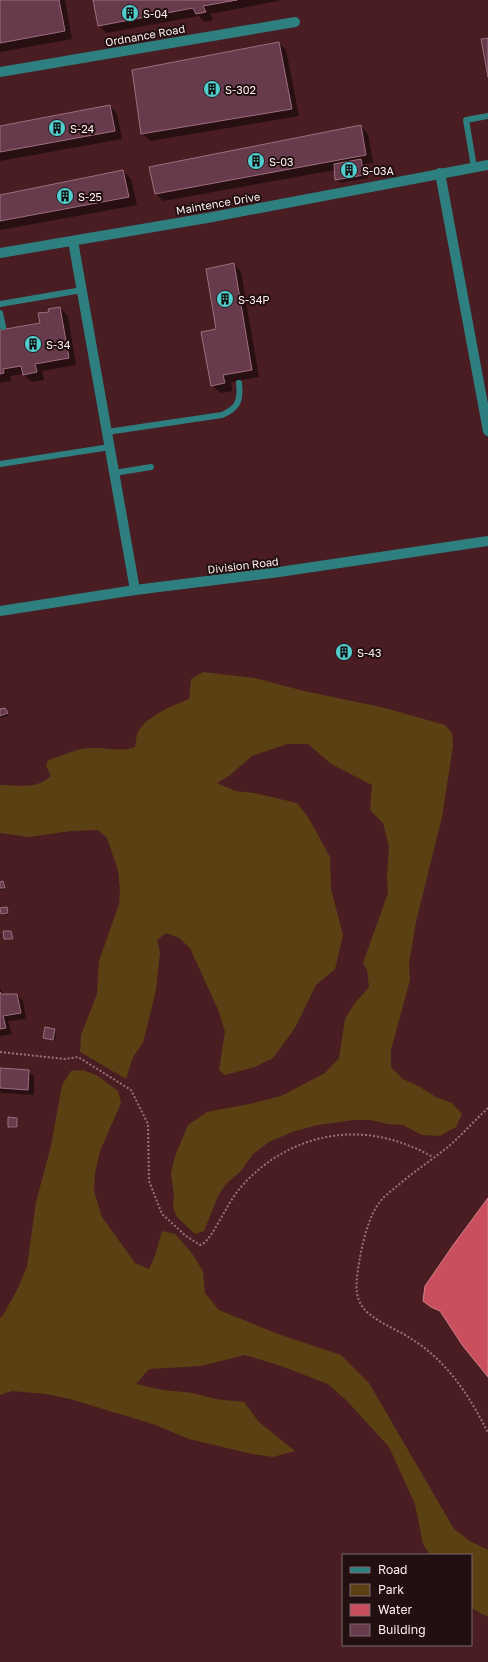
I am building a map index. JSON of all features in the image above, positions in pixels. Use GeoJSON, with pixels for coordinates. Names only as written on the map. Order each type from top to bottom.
{"type":"FeatureCollection","features":[{"type":"Feature","properties":{"kind":"street","name":"Ordnance Road"},"geometry":{"type":"LineString","coordinates":[[0,72],[295,22]]}},
{"type":"Feature","properties":{"kind":"street","name":"Maintence Drive"},"geometry":{"type":"LineString","coordinates":[[0,253],[207,218],[488,165]]}},
{"type":"Feature","properties":{"kind":"street"},"geometry":{"type":"LineString","coordinates":[[440,173],[488,431]]}},
{"type":"Feature","properties":{"kind":"street"},"geometry":{"type":"LineString","coordinates":[[73,241],[135,590]]}},
{"type":"Feature","properties":{"kind":"street","name":"Division Road"},"geometry":{"type":"LineString","coordinates":[[0,611],[135,590],[279,572],[488,541]]}},
{"type":"Feature","properties":{"kind":"lane"},"geometry":{"type":"LineString","coordinates":[[474,167],[466,120],[488,116]]}},
{"type":"Feature","properties":{"kind":"lane"},"geometry":{"type":"LineString","coordinates":[[0,304],[82,290]]}},
{"type":"Feature","properties":{"kind":"lane"},"geometry":{"type":"LineString","coordinates":[[0,313],[2,327]]}},
{"type":"Feature","properties":{"kind":"lane"},"geometry":{"type":"LineString","coordinates":[[107,432],[222,415],[230,412],[238,403],[240,393],[239,384]]}},
{"type":"Feature","properties":{"kind":"lane"},"geometry":{"type":"LineString","coordinates":[[0,464],[110,447]]}},
{"type":"Feature","properties":{"kind":"lane"},"geometry":{"type":"LineString","coordinates":[[114,473],[151,467]]}},
{"type":"Feature","properties":{"kind":"path"},"geometry":{"type":"LineString","coordinates":[[0,1052],[64,1059],[76,1056],[131,1090],[148,1124],[149,1181],[162,1214],[194,1242],[200,1245],[204,1243],[218,1225],[237,1193],[253,1175],[284,1152],[313,1140],[343,1135],[374,1136],[407,1144],[434,1157]]}},
{"type":"Feature","properties":{"kind":"path"},"geometry":{"type":"LineString","coordinates":[[488,1108],[449,1146],[404,1179],[378,1204],[364,1240],[356,1288],[360,1304],[367,1312],[429,1350],[463,1389],[488,1433]]}},
{"type":"Feature","properties":{"kind":"green space"},"geometry":{"type":"Polygon","coordinates":[[[203,672],[255,678],[304,691],[385,708],[445,725],[452,733],[453,746],[442,817],[416,922],[409,964],[410,980],[391,1050],[391,1067],[403,1079],[436,1097],[452,1103],[462,1114],[456,1127],[440,1136],[422,1135],[403,1125],[388,1124],[370,1120],[354,1120],[318,1125],[295,1131],[269,1142],[253,1154],[241,1171],[226,1184],[218,1196],[204,1231],[195,1234],[177,1217],[173,1208],[174,1197],[171,1173],[175,1156],[188,1125],[207,1112],[281,1096],[325,1073],[339,1058],[345,1019],[354,1004],[369,987],[367,970],[363,963],[388,893],[387,876],[389,846],[383,823],[370,810],[372,785],[331,764],[308,744],[287,744],[252,756],[229,776],[217,783],[236,791],[254,793],[297,803],[308,817],[330,857],[331,889],[343,935],[335,969],[316,985],[295,1028],[273,1058],[255,1067],[225,1075],[219,1070],[225,1032],[219,1012],[190,948],[179,938],[166,933],[157,940],[160,952],[156,990],[143,1043],[133,1057],[126,1079],[80,1052],[81,1035],[97,994],[99,961],[119,904],[120,889],[118,870],[107,838],[98,830],[71,831],[29,837],[0,833],[0,785],[27,786],[39,783],[51,776],[46,766],[48,760],[75,751],[86,748],[125,750],[135,747],[137,734],[147,721],[160,712],[189,699],[191,679],[203,672]]]}},
{"type":"Feature","properties":{"kind":"green space"},"geometry":{"type":"Polygon","coordinates":[[[83,1070],[98,1076],[118,1091],[121,1103],[100,1151],[95,1173],[94,1191],[102,1217],[135,1263],[149,1269],[155,1256],[162,1231],[175,1234],[191,1252],[203,1271],[205,1293],[219,1310],[278,1334],[341,1355],[369,1383],[454,1529],[470,1541],[488,1550],[488,1617],[472,1609],[472,1554],[429,1554],[423,1544],[415,1504],[389,1447],[348,1402],[328,1384],[281,1366],[245,1355],[201,1366],[149,1369],[136,1384],[163,1390],[193,1393],[215,1399],[244,1402],[259,1422],[295,1451],[273,1457],[252,1454],[189,1439],[153,1424],[70,1399],[46,1394],[12,1391],[0,1395],[0,1318],[17,1290],[27,1267],[36,1202],[51,1146],[62,1085],[71,1071],[83,1070]]]}},
{"type":"Feature","properties":{"kind":"water"},"geometry":{"type":"Polygon","coordinates":[[[488,1198],[488,1377],[463,1346],[440,1311],[423,1301],[425,1286],[488,1198]]]}},
{"type":"Feature","properties":{"kind":"building"},"geometry":{"type":"Polygon","coordinates":[[[0,0],[59,0],[65,31],[0,43],[0,0]]]}},
{"type":"Feature","properties":{"kind":"building","name":"S-04"},"geometry":{"type":"Polygon","coordinates":[[[93,0],[237,0],[203,6],[206,12],[196,14],[193,8],[98,26],[93,0]]]}},
{"type":"Feature","properties":{"kind":"building"},"geometry":{"type":"Polygon","coordinates":[[[488,38],[488,77],[481,39],[488,38]]]}},
{"type":"Feature","properties":{"kind":"building","name":"S-302"},"geometry":{"type":"Polygon","coordinates":[[[279,42],[292,109],[141,134],[132,70],[279,42]]]}},
{"type":"Feature","properties":{"kind":"building","name":"S-24"},"geometry":{"type":"Polygon","coordinates":[[[110,105],[115,131],[0,152],[0,126],[110,105]]]}},
{"type":"Feature","properties":{"kind":"building","name":"S-03"},"geometry":{"type":"Polygon","coordinates":[[[361,125],[366,155],[155,194],[149,167],[361,125]]]}},
{"type":"Feature","properties":{"kind":"building","name":"S-03A"},"geometry":{"type":"Polygon","coordinates":[[[361,159],[364,175],[335,180],[334,164],[361,159]]]}},
{"type":"Feature","properties":{"kind":"building","name":"S-25"},"geometry":{"type":"Polygon","coordinates":[[[123,170],[129,197],[0,221],[0,195],[123,170]]]}},
{"type":"Feature","properties":{"kind":"building","name":"S-34P"},"geometry":{"type":"Polygon","coordinates":[[[234,263],[252,370],[223,375],[225,383],[211,386],[201,332],[216,329],[206,269],[234,263]]]}},
{"type":"Feature","properties":{"kind":"building","name":"S-34"},"geometry":{"type":"Polygon","coordinates":[[[60,307],[69,358],[35,364],[37,372],[23,375],[21,366],[3,369],[4,373],[0,374],[0,330],[40,323],[38,313],[49,312],[48,309],[60,307]]]}},
{"type":"Feature","properties":{"kind":"building","name":"S-43"},"geometry":{"type":"Polygon","coordinates":[[[339,646],[347,646],[349,658],[342,658],[339,646]]]}},
{"type":"Feature","properties":{"kind":"building"},"geometry":{"type":"Polygon","coordinates":[[[5,708],[8,713],[0,716],[0,709],[5,708]]]}},
{"type":"Feature","properties":{"kind":"building"},"geometry":{"type":"Polygon","coordinates":[[[3,881],[5,888],[0,888],[0,882],[3,881]]]}},
{"type":"Feature","properties":{"kind":"building"},"geometry":{"type":"Polygon","coordinates":[[[7,907],[8,913],[1,914],[0,908],[7,907]]]}},
{"type":"Feature","properties":{"kind":"building"},"geometry":{"type":"Polygon","coordinates":[[[3,931],[11,931],[13,939],[4,939],[3,931]]]}},
{"type":"Feature","properties":{"kind":"building"},"geometry":{"type":"Polygon","coordinates":[[[0,992],[1,994],[17,994],[21,1013],[3,1016],[6,1028],[0,1029],[0,992]]]}},
{"type":"Feature","properties":{"kind":"building"},"geometry":{"type":"Polygon","coordinates":[[[45,1027],[55,1029],[53,1040],[43,1038],[45,1027]]]}},
{"type":"Feature","properties":{"kind":"building"},"geometry":{"type":"Polygon","coordinates":[[[0,1068],[29,1070],[28,1090],[0,1088],[0,1068]]]}},
{"type":"Feature","properties":{"kind":"building"},"geometry":{"type":"Polygon","coordinates":[[[8,1117],[17,1118],[17,1127],[8,1127],[8,1117]]]}},
{"type":"Feature","properties":{"kind":"place","name":"S-04"},"geometry":{"type":"Point","coordinates":[130,13]}},
{"type":"Feature","properties":{"kind":"place","name":"S-302"},"geometry":{"type":"Point","coordinates":[212,89]}},
{"type":"Feature","properties":{"kind":"place","name":"S-24"},"geometry":{"type":"Point","coordinates":[57,128]}},
{"type":"Feature","properties":{"kind":"place","name":"S-03"},"geometry":{"type":"Point","coordinates":[256,161]}},
{"type":"Feature","properties":{"kind":"place","name":"S-03A"},"geometry":{"type":"Point","coordinates":[349,170]}},
{"type":"Feature","properties":{"kind":"place","name":"S-25"},"geometry":{"type":"Point","coordinates":[65,196]}},
{"type":"Feature","properties":{"kind":"place","name":"S-34P"},"geometry":{"type":"Point","coordinates":[225,299]}},
{"type":"Feature","properties":{"kind":"place","name":"S-34"},"geometry":{"type":"Point","coordinates":[33,344]}},
{"type":"Feature","properties":{"kind":"place","name":"S-43"},"geometry":{"type":"Point","coordinates":[344,652]}}]}
